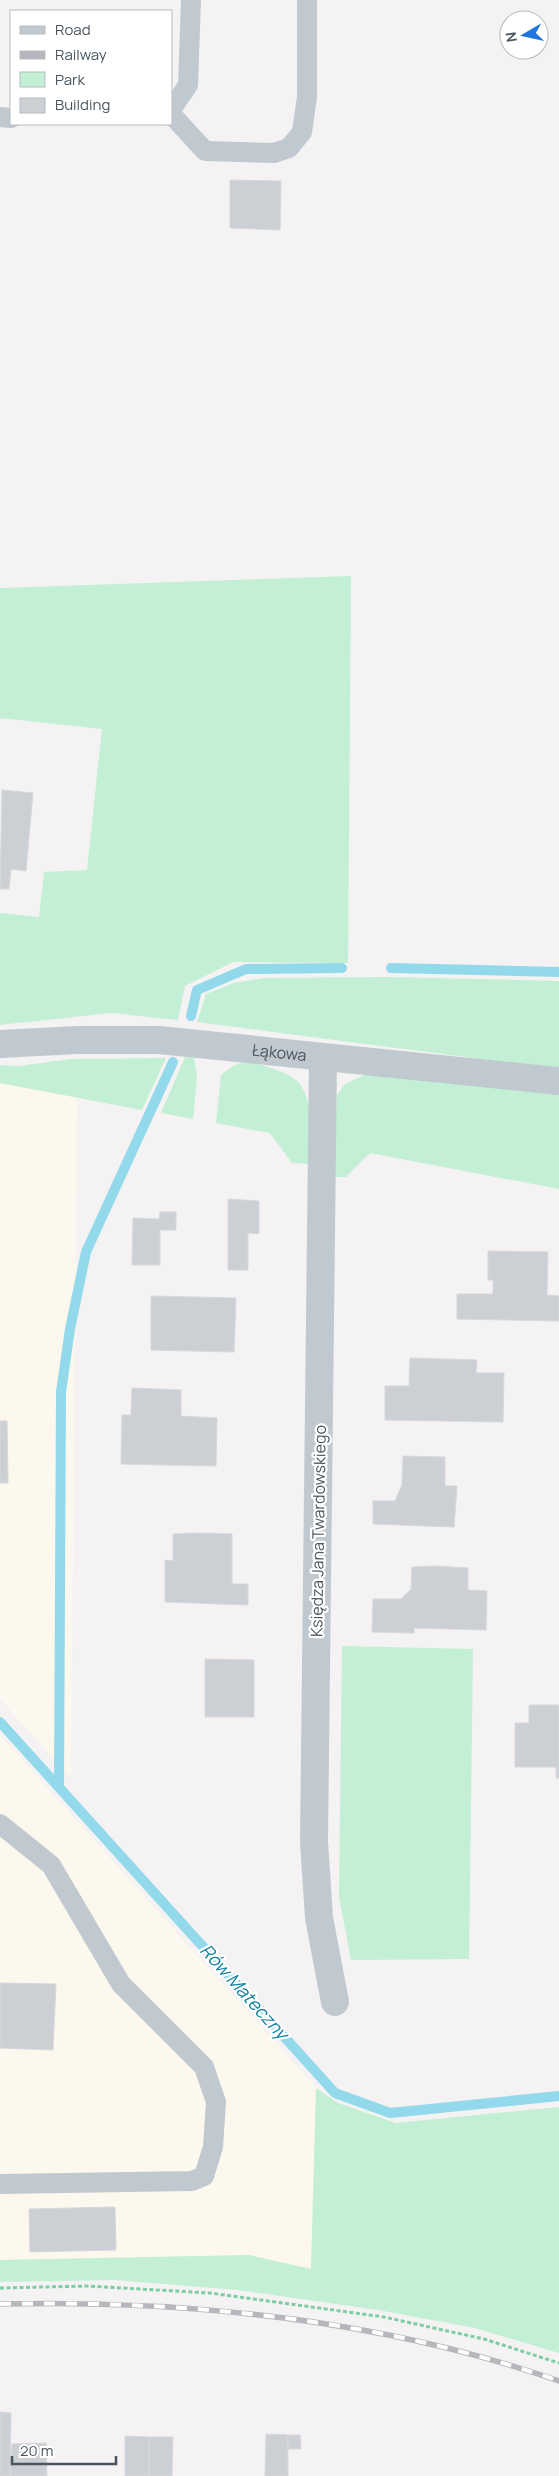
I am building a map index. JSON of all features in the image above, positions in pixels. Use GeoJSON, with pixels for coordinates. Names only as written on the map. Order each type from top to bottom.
{"type":"FeatureCollection","features":[{"type":"Feature","properties":{"kind":"street","name":"Łąkowa"},"geometry":{"type":"LineString","coordinates":[[0,1044],[78,1040],[159,1040],[323,1059],[559,1081]]}},
{"type":"Feature","properties":{"kind":"street","name":"Księdza Jana Twardowskiego"},"geometry":{"type":"LineString","coordinates":[[323,1059],[314,1842],[319,1918],[335,2002]]}},
{"type":"Feature","properties":{"kind":"lane"},"geometry":{"type":"LineString","coordinates":[[172,109],[188,85],[192,0]]}},
{"type":"Feature","properties":{"kind":"lane"},"geometry":{"type":"LineString","coordinates":[[172,115],[205,151],[274,153],[289,148],[302,132],[307,97],[307,0]]}},
{"type":"Feature","properties":{"kind":"lane"},"geometry":{"type":"LineString","coordinates":[[0,1824],[51,1865],[121,1984],[204,2067],[216,2102],[212,2147],[204,2176],[192,2181],[0,2184]]}},
{"type":"Feature","properties":{"kind":"path"},"geometry":{"type":"LineString","coordinates":[[0,2288],[88,2286],[210,2292],[384,2317],[484,2339],[559,2363]]}},
{"type":"Feature","properties":{"kind":"shaded area"},"geometry":{"type":"Polygon","coordinates":[[[0,1083],[77,1097],[71,1777],[0,1699],[0,1083]]]}},
{"type":"Feature","properties":{"kind":"shaded area"},"geometry":{"type":"Polygon","coordinates":[[[0,1735],[316,2088],[311,2269],[249,2255],[0,2260],[0,1735]]]}},
{"type":"Feature","properties":{"kind":"green space"},"geometry":{"type":"Polygon","coordinates":[[[351,576],[348,963],[233,962],[185,986],[178,1020],[111,1013],[0,1025],[0,913],[39,917],[44,872],[87,870],[102,729],[0,718],[0,588],[351,576]]]}},
{"type":"Feature","properties":{"kind":"green space"},"geometry":{"type":"Polygon","coordinates":[[[387,977],[559,981],[559,1067],[511,1063],[197,1022],[206,994],[234,983],[264,978],[387,977]]]}},
{"type":"Feature","properties":{"kind":"green space"},"geometry":{"type":"Polygon","coordinates":[[[185,1057],[194,1058],[197,1077],[193,1119],[161,1113],[185,1057]]]}},
{"type":"Feature","properties":{"kind":"green space"},"geometry":{"type":"Polygon","coordinates":[[[166,1058],[142,1110],[0,1083],[0,1065],[19,1066],[71,1059],[166,1058]]]}},
{"type":"Feature","properties":{"kind":"green space"},"geometry":{"type":"Polygon","coordinates":[[[246,1061],[285,1073],[302,1087],[309,1105],[312,1134],[312,1164],[292,1163],[270,1133],[216,1123],[221,1075],[233,1066],[246,1061]]]}},
{"type":"Feature","properties":{"kind":"green space"},"geometry":{"type":"Polygon","coordinates":[[[366,1074],[559,1091],[559,1189],[370,1153],[346,1177],[333,1177],[337,1095],[345,1084],[366,1074]]]}},
{"type":"Feature","properties":{"kind":"green space"},"geometry":{"type":"Polygon","coordinates":[[[342,1646],[473,1649],[469,1959],[351,1960],[339,1897],[342,1646]]]}},
{"type":"Feature","properties":{"kind":"green space"},"geometry":{"type":"Polygon","coordinates":[[[316,2088],[338,2103],[396,2123],[559,2107],[559,2353],[475,2328],[378,2310],[238,2290],[115,2280],[0,2282],[0,2260],[249,2255],[311,2269],[316,2088]]]}},
{"type":"Feature","properties":{"kind":"building"},"geometry":{"type":"Polygon","coordinates":[[[230,180],[281,181],[280,230],[230,228],[230,180]]]}},
{"type":"Feature","properties":{"kind":"building"},"geometry":{"type":"Polygon","coordinates":[[[2,790],[33,793],[26,871],[11,869],[9,889],[0,889],[2,790]]]}},
{"type":"Feature","properties":{"kind":"building"},"geometry":{"type":"Polygon","coordinates":[[[228,1199],[259,1201],[259,1234],[248,1233],[248,1270],[228,1270],[228,1199]]]}},
{"type":"Feature","properties":{"kind":"building"},"geometry":{"type":"Polygon","coordinates":[[[160,1212],[176,1212],[176,1230],[160,1230],[160,1265],[132,1265],[133,1218],[159,1219],[160,1212]]]}},
{"type":"Feature","properties":{"kind":"building"},"geometry":{"type":"Polygon","coordinates":[[[488,1251],[548,1252],[547,1295],[559,1296],[559,1321],[457,1319],[457,1294],[493,1294],[493,1280],[488,1280],[488,1251]]]}},
{"type":"Feature","properties":{"kind":"building"},"geometry":{"type":"Polygon","coordinates":[[[151,1296],[236,1298],[234,1352],[151,1350],[151,1296]]]}},
{"type":"Feature","properties":{"kind":"building"},"geometry":{"type":"Polygon","coordinates":[[[410,1358],[477,1360],[476,1373],[504,1373],[503,1422],[385,1420],[385,1386],[409,1386],[410,1358]]]}},
{"type":"Feature","properties":{"kind":"building"},"geometry":{"type":"Polygon","coordinates":[[[132,1388],[181,1390],[181,1416],[217,1418],[216,1466],[121,1464],[122,1415],[131,1415],[132,1388]]]}},
{"type":"Feature","properties":{"kind":"building"},"geometry":{"type":"Polygon","coordinates":[[[0,1421],[7,1421],[8,1483],[0,1483],[0,1421]]]}},
{"type":"Feature","properties":{"kind":"building"},"geometry":{"type":"Polygon","coordinates":[[[403,1456],[445,1457],[445,1486],[457,1486],[454,1527],[373,1524],[373,1501],[395,1501],[402,1485],[403,1456]]]}},
{"type":"Feature","properties":{"kind":"building"},"geometry":{"type":"Polygon","coordinates":[[[173,1534],[232,1534],[232,1584],[248,1584],[248,1605],[165,1602],[165,1560],[173,1561],[173,1534]]]}},
{"type":"Feature","properties":{"kind":"building"},"geometry":{"type":"Polygon","coordinates":[[[412,1567],[468,1568],[468,1590],[487,1591],[486,1630],[414,1628],[414,1633],[372,1632],[373,1599],[401,1599],[411,1589],[412,1567]]]}},
{"type":"Feature","properties":{"kind":"building"},"geometry":{"type":"Polygon","coordinates":[[[205,1659],[254,1660],[254,1717],[205,1717],[205,1659]]]}},
{"type":"Feature","properties":{"kind":"building"},"geometry":{"type":"Polygon","coordinates":[[[529,1705],[559,1705],[559,1778],[556,1778],[556,1767],[515,1767],[515,1723],[529,1723],[529,1705]]]}},
{"type":"Feature","properties":{"kind":"building"},"geometry":{"type":"Polygon","coordinates":[[[0,1983],[56,1984],[53,2050],[0,2048],[0,1983]]]}},
{"type":"Feature","properties":{"kind":"building"},"geometry":{"type":"Polygon","coordinates":[[[115,2207],[116,2250],[30,2252],[29,2209],[115,2207]]]}},
{"type":"Feature","properties":{"kind":"building"},"geometry":{"type":"Polygon","coordinates":[[[0,2412],[11,2413],[10,2476],[0,2476],[0,2412]]]}},
{"type":"Feature","properties":{"kind":"building"},"geometry":{"type":"Polygon","coordinates":[[[266,2434],[288,2435],[288,2476],[265,2476],[266,2434]]]}},
{"type":"Feature","properties":{"kind":"building"},"geometry":{"type":"Polygon","coordinates":[[[288,2435],[300,2435],[301,2449],[288,2449],[288,2435]]]}},
{"type":"Feature","properties":{"kind":"building"},"geometry":{"type":"Polygon","coordinates":[[[125,2436],[149,2437],[149,2476],[125,2476],[125,2436]]]}},
{"type":"Feature","properties":{"kind":"building"},"geometry":{"type":"Polygon","coordinates":[[[149,2437],[173,2437],[172,2476],[149,2476],[149,2437]]]}},
{"type":"Feature","properties":{"kind":"building"},"geometry":{"type":"Polygon","coordinates":[[[46,2443],[47,2476],[10,2476],[12,2444],[46,2443]]]}},
{"type":"Feature","properties":{"kind":"waterway"},"geometry":{"type":"LineString","coordinates":[[191,1016],[197,990],[246,969],[342,968]]}},
{"type":"Feature","properties":{"kind":"waterway"},"geometry":{"type":"LineString","coordinates":[[391,968],[559,972]]}},
{"type":"Feature","properties":{"kind":"waterway"},"geometry":{"type":"LineString","coordinates":[[59,1787],[61,1392],[70,1329],[86,1252],[173,1062]]}},
{"type":"Feature","properties":{"kind":"waterway","name":"Rów Mateczny"},"geometry":{"type":"LineString","coordinates":[[0,1722],[335,2093],[390,2113],[559,2096]]}},
{"type":"Feature","properties":{"kind":"railway"},"geometry":{"type":"LineString","coordinates":[[0,2304],[141,2306],[212,2310],[283,2318],[353,2328],[423,2342],[559,2381]]}}]}
